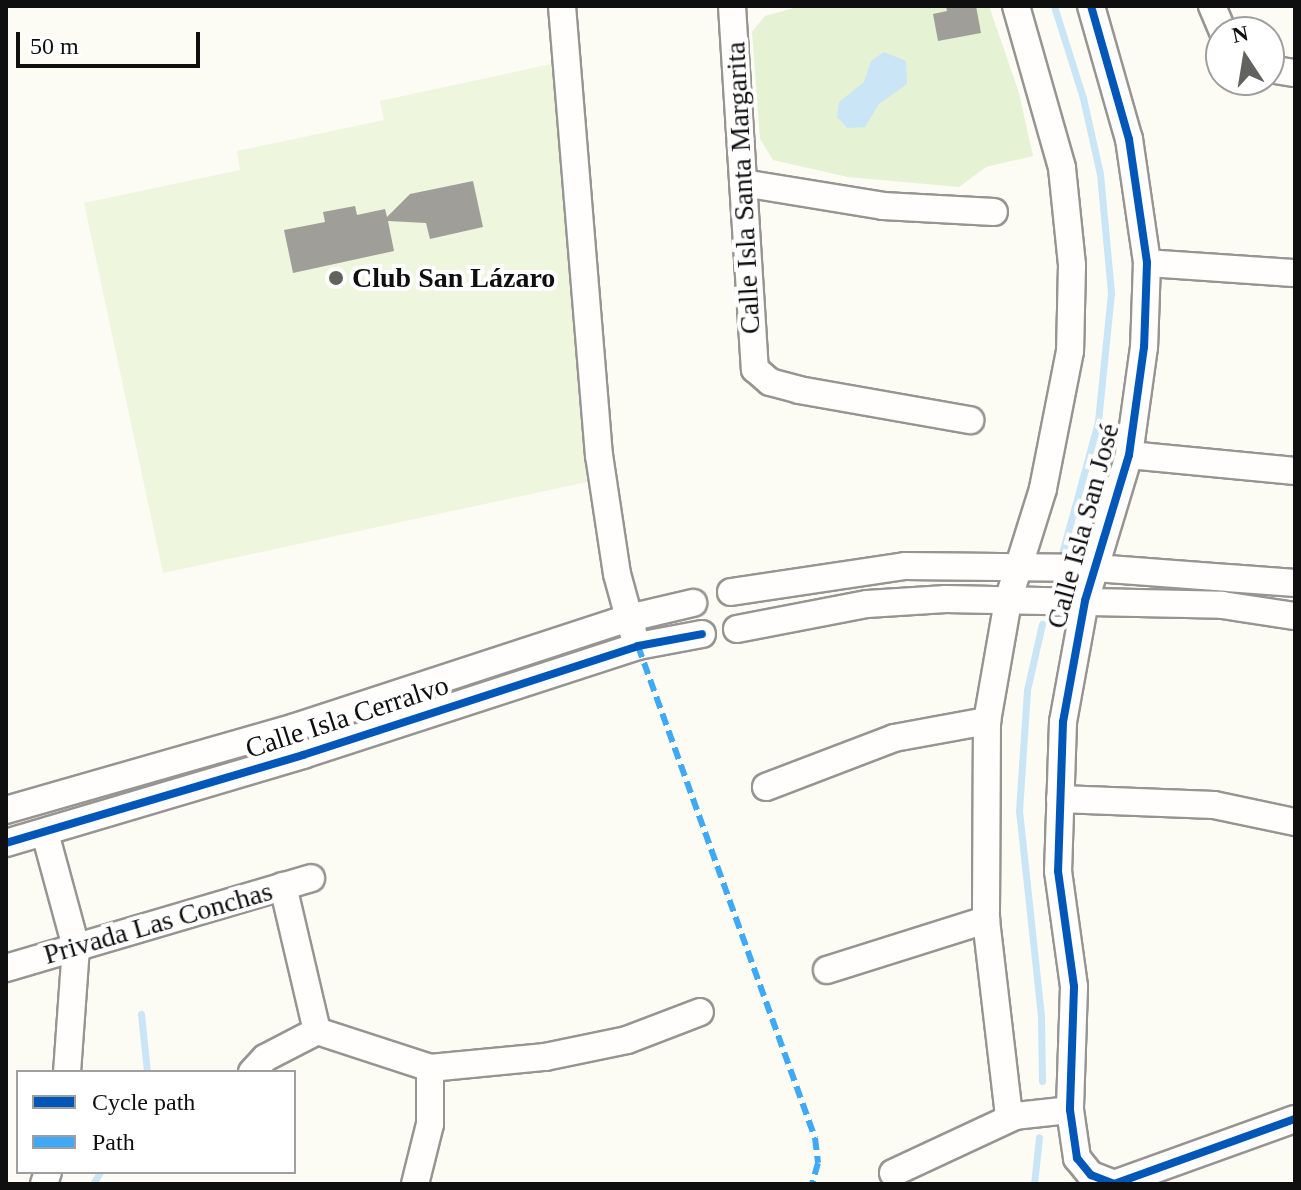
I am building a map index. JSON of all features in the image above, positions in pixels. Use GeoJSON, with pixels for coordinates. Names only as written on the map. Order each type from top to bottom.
{"type":"FeatureCollection","features":[{"type":"Feature","properties":{"kind":"street"},"geometry":{"type":"LineString","coordinates":[[562,6],[599,455],[617,574],[638,646]]}},
{"type":"Feature","properties":{"kind":"street","name":"Calle Isla Santa Margarita"},"geometry":{"type":"LineString","coordinates":[[732,6],[755,369],[761,378],[799,390],[970,420]]}},
{"type":"Feature","properties":{"kind":"street","name":"Calle Isla San José"},"geometry":{"type":"LineString","coordinates":[[1015,1116],[1003,1097],[986,920],[987,721],[1016,567],[1058,422],[1070,351],[1072,265],[1062,168],[1016,6]]}},
{"type":"Feature","properties":{"kind":"street","name":"Calle Isla San José"},"geometry":{"type":"LineString","coordinates":[[1091,6],[1129,139],[1147,263],[1144,347],[1129,455],[1085,601],[1070,664],[1058,871],[1074,987],[1070,1110],[1077,1158],[1091,1175],[1114,1184],[1295,1119]]}},
{"type":"Feature","properties":{"kind":"street"},"geometry":{"type":"LineString","coordinates":[[743,183],[883,206],[994,212]]}},
{"type":"Feature","properties":{"kind":"street"},"geometry":{"type":"LineString","coordinates":[[1147,263],[1295,273]]}},
{"type":"Feature","properties":{"kind":"street"},"geometry":{"type":"LineString","coordinates":[[1129,455],[1295,471]]}},
{"type":"Feature","properties":{"kind":"street"},"geometry":{"type":"LineString","coordinates":[[1295,583],[1095,568],[857,570],[731,592],[709,588],[693,603],[691,614],[702,634],[720,638],[737,629],[867,604],[1085,601],[1222,605],[1295,616]]}},
{"type":"Feature","properties":{"kind":"street"},"geometry":{"type":"LineString","coordinates":[[731,592],[742,609],[737,629]]}},
{"type":"Feature","properties":{"kind":"street","name":"Calle Isla Cerralvo"},"geometry":{"type":"LineString","coordinates":[[6,810],[295,727],[629,618],[693,603]]}},
{"type":"Feature","properties":{"kind":"street","name":"Calle Isla Cerralvo"},"geometry":{"type":"LineString","coordinates":[[6,843],[638,646],[702,634]]}},
{"type":"Feature","properties":{"kind":"street"},"geometry":{"type":"LineString","coordinates":[[766,787],[894,738],[987,721]]}},
{"type":"Feature","properties":{"kind":"street"},"geometry":{"type":"LineString","coordinates":[[1060,799],[1214,805],[1295,822]]}},
{"type":"Feature","properties":{"kind":"street"},"geometry":{"type":"LineString","coordinates":[[45,833],[76,947],[67,1070]]}},
{"type":"Feature","properties":{"kind":"street","name":"Privada Las Conchas"},"geometry":{"type":"LineString","coordinates":[[6,968],[311,878]]}},
{"type":"Feature","properties":{"kind":"street"},"geometry":{"type":"LineString","coordinates":[[283,886],[317,1031]]}},
{"type":"Feature","properties":{"kind":"street"},"geometry":{"type":"LineString","coordinates":[[827,970],[986,920]]}},
{"type":"Feature","properties":{"kind":"street"},"geometry":{"type":"LineString","coordinates":[[254,1070],[265,1058],[317,1031],[430,1068],[485,1066],[627,1040],[700,1012]]}},
{"type":"Feature","properties":{"kind":"street"},"geometry":{"type":"LineString","coordinates":[[415,1184],[430,1124],[430,1068]]}},
{"type":"Feature","properties":{"kind":"street"},"geometry":{"type":"LineString","coordinates":[[893,1173],[1015,1116],[1070,1110]]}},
{"type":"Feature","properties":{"kind":"green space"},"geometry":{"type":"Polygon","coordinates":[[[801,6],[989,6],[1019,93],[1033,156],[986,167],[959,187],[848,177],[773,160],[760,139],[752,32],[765,16],[801,6]]]}},
{"type":"Feature","properties":{"kind":"green space","name":"Club San Lázaro"},"geometry":{"type":"Polygon","coordinates":[[[556,63],[587,482],[163,573],[84,203],[240,170],[237,151],[384,120],[380,101],[556,63]]]}},
{"type":"Feature","properties":{"kind":"water"},"geometry":{"type":"Polygon","coordinates":[[[884,52],[906,61],[907,84],[879,104],[865,127],[847,128],[837,117],[839,102],[864,82],[871,61],[884,52]]]}},
{"type":"Feature","properties":{"kind":"building"},"geometry":{"type":"Polygon","coordinates":[[[946,6],[976,6],[981,33],[938,41],[933,14],[947,11],[946,6]]]}},
{"type":"Feature","properties":{"kind":"building"},"geometry":{"type":"Polygon","coordinates":[[[473,181],[483,227],[430,239],[426,223],[388,221],[394,251],[293,273],[284,230],[325,222],[323,212],[355,206],[357,215],[385,209],[387,217],[410,194],[473,181]]]}},
{"type":"Feature","properties":{"kind":"waterway"},"geometry":{"type":"LineString","coordinates":[[1054,6],[1083,98],[1100,174],[1111,293],[1098,422],[1061,557]]}},
{"type":"Feature","properties":{"kind":"waterway"},"geometry":{"type":"LineString","coordinates":[[1042,624],[1027,690],[1019,811],[1041,1016],[1042,1081]]}},
{"type":"Feature","properties":{"kind":"waterway"},"geometry":{"type":"LineString","coordinates":[[141,1014],[147,1070]]}},
{"type":"Feature","properties":{"kind":"waterway"},"geometry":{"type":"LineString","coordinates":[[1034,1184],[1039,1137]]}},
{"type":"Feature","properties":{"kind":"waterway"},"geometry":{"type":"LineString","coordinates":[[93,1184],[99,1174]]}},
{"type":"Feature","properties":{"kind":"marked path"},"geometry":{"type":"LineString","coordinates":[[638,646],[815,1138],[818,1163],[812,1184]]}},
{"type":"Feature","properties":{"kind":"cycle path"},"geometry":{"type":"LineString","coordinates":[[1091,6],[1129,139],[1147,263],[1144,347],[1129,455],[1085,601],[1063,722],[1058,871],[1074,987],[1070,1110],[1077,1158],[1091,1175],[1114,1184],[1295,1119]]}},
{"type":"Feature","properties":{"kind":"cycle path"},"geometry":{"type":"LineString","coordinates":[[6,843],[303,755],[638,646],[702,634]]}},
{"type":"Feature","properties":{"kind":"place","name":"Club San Lázaro"},"geometry":{"type":"Point","coordinates":[336,278]}}]}
